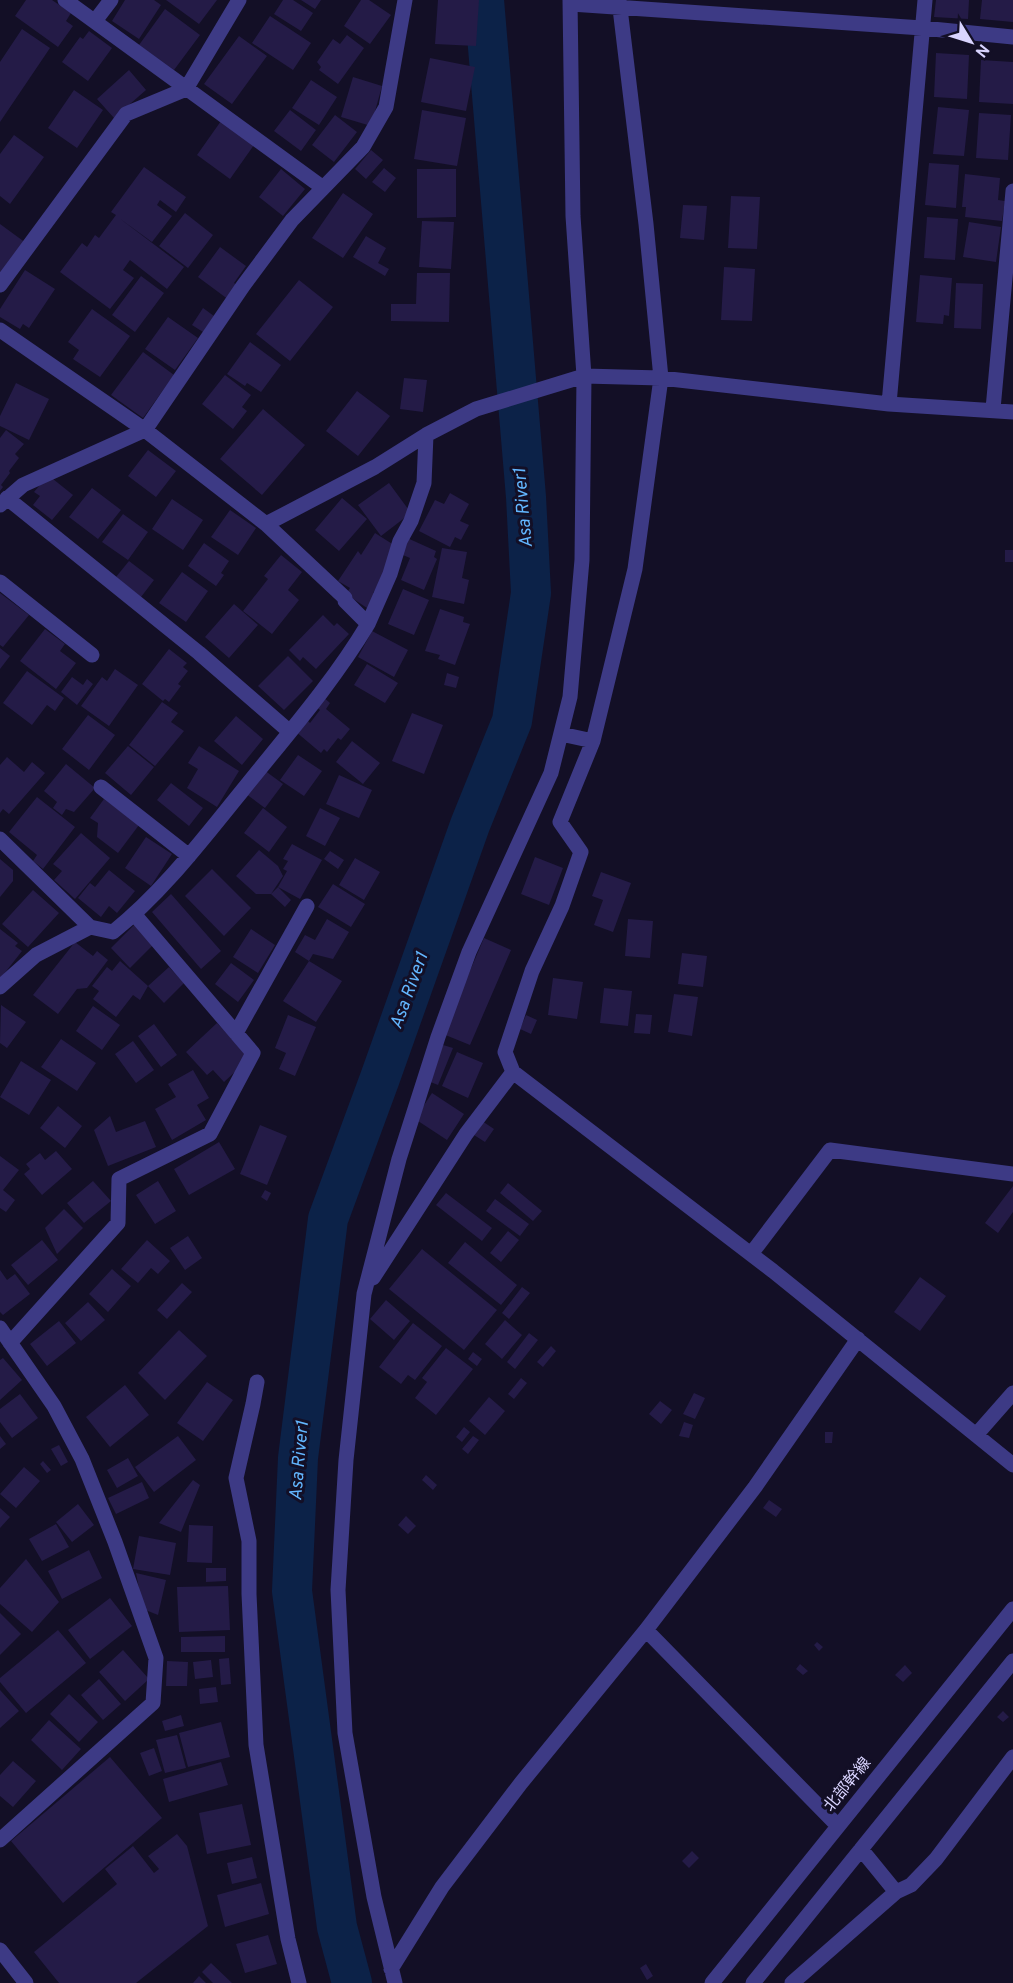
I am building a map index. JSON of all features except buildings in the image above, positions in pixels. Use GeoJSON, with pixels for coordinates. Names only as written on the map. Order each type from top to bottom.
{"type":"FeatureCollection","features":[{"type":"Feature","properties":{"kind":"street"},"geometry":{"type":"LineString","coordinates":[[65,0],[322,187]]}},
{"type":"Feature","properties":{"kind":"street"},"geometry":{"type":"LineString","coordinates":[[95,21],[111,0]]}},
{"type":"Feature","properties":{"kind":"street"},"geometry":{"type":"LineString","coordinates":[[0,285],[126,114],[186,89],[239,0]]}},
{"type":"Feature","properties":{"kind":"street"},"geometry":{"type":"LineString","coordinates":[[290,732],[199,653],[4,501],[23,485],[145,430],[243,286],[292,220],[363,147],[386,107],[405,0]]}},
{"type":"Feature","properties":{"kind":"street"},"geometry":{"type":"LineString","coordinates":[[889,404],[925,0]]}},
{"type":"Feature","properties":{"kind":"street"},"geometry":{"type":"LineString","coordinates":[[393,1976],[374,1898],[345,1733],[338,1590],[346,1460],[365,1290],[399,1159],[469,952],[551,773],[570,697],[582,560],[584,376],[573,216],[570,2],[619,4],[1013,37]]}},
{"type":"Feature","properties":{"kind":"street"},"geometry":{"type":"LineString","coordinates":[[619,4],[646,224],[661,378],[635,569],[593,741],[560,822],[581,852],[562,906],[532,972],[505,1053],[513,1072],[751,1254],[1013,1465]]}},
{"type":"Feature","properties":{"kind":"street"},"geometry":{"type":"LineString","coordinates":[[993,410],[1013,191]]}},
{"type":"Feature","properties":{"kind":"street"},"geometry":{"type":"LineString","coordinates":[[0,330],[145,430],[266,524],[345,598],[345,601],[368,624]]}},
{"type":"Feature","properties":{"kind":"street"},"geometry":{"type":"LineString","coordinates":[[266,524],[375,467],[426,435],[476,409],[584,376],[661,378],[889,404],[1013,412]]}},
{"type":"Feature","properties":{"kind":"street"},"geometry":{"type":"LineString","coordinates":[[0,839],[90,927],[113,932],[135,915],[189,856],[290,732],[338,672],[368,624],[390,574],[400,541],[411,521],[424,483],[426,435]]}},
{"type":"Feature","properties":{"kind":"street"},"geometry":{"type":"LineString","coordinates":[[0,582],[92,655]]}},
{"type":"Feature","properties":{"kind":"street"},"geometry":{"type":"LineString","coordinates":[[561,734],[593,741]]}},
{"type":"Feature","properties":{"kind":"street"},"geometry":{"type":"LineString","coordinates":[[101,787],[189,856]]}},
{"type":"Feature","properties":{"kind":"street"},"geometry":{"type":"LineString","coordinates":[[236,1033],[308,906]]}},
{"type":"Feature","properties":{"kind":"street"},"geometry":{"type":"LineString","coordinates":[[10,1343],[118,1223],[118,1179],[210,1134],[253,1053],[135,915]]}},
{"type":"Feature","properties":{"kind":"street"},"geometry":{"type":"LineString","coordinates":[[0,987],[36,955],[90,927]]}},
{"type":"Feature","properties":{"kind":"street"},"geometry":{"type":"LineString","coordinates":[[365,1290],[466,1134],[513,1072]]}},
{"type":"Feature","properties":{"kind":"street"},"geometry":{"type":"LineString","coordinates":[[751,1254],[830,1150],[1013,1174]]}},
{"type":"Feature","properties":{"kind":"street"},"geometry":{"type":"LineString","coordinates":[[0,1328],[54,1406],[82,1459],[115,1542],[156,1658],[153,1703],[0,1839]]}},
{"type":"Feature","properties":{"kind":"street"},"geometry":{"type":"LineString","coordinates":[[393,1976],[442,1887],[522,1783],[646,1630],[755,1487],[858,1339]]}},
{"type":"Feature","properties":{"kind":"street"},"geometry":{"type":"LineString","coordinates":[[257,1382],[236,1478],[249,1541],[249,1594],[256,1745],[288,1939],[300,1983]]}},
{"type":"Feature","properties":{"kind":"street"},"geometry":{"type":"LineString","coordinates":[[976,1435],[1013,1393]]}},
{"type":"Feature","properties":{"kind":"street","name":"北部幹線"},"geometry":{"type":"LineString","coordinates":[[712,1983],[1013,1610]]}},
{"type":"Feature","properties":{"kind":"street"},"geometry":{"type":"LineString","coordinates":[[646,1630],[838,1826]]}},
{"type":"Feature","properties":{"kind":"street"},"geometry":{"type":"LineString","coordinates":[[753,1983],[1013,1661]]}},
{"type":"Feature","properties":{"kind":"street"},"geometry":{"type":"LineString","coordinates":[[792,1983],[896,1892],[910,1885],[936,1859],[1013,1756]]}},
{"type":"Feature","properties":{"kind":"street"},"geometry":{"type":"LineString","coordinates":[[861,1849],[896,1892]]}},
{"type":"Feature","properties":{"kind":"street"},"geometry":{"type":"LineString","coordinates":[[0,1950],[26,1983]]}},
{"type":"Feature","properties":{"kind":"waterway","name":"Asa River1"},"geometry":{"type":"LineString","coordinates":[[352,1983],[337,1927],[292,1591],[298,1458],[328,1219],[470,825],[512,721],[531,593],[526,497],[484,0]]}}]}
